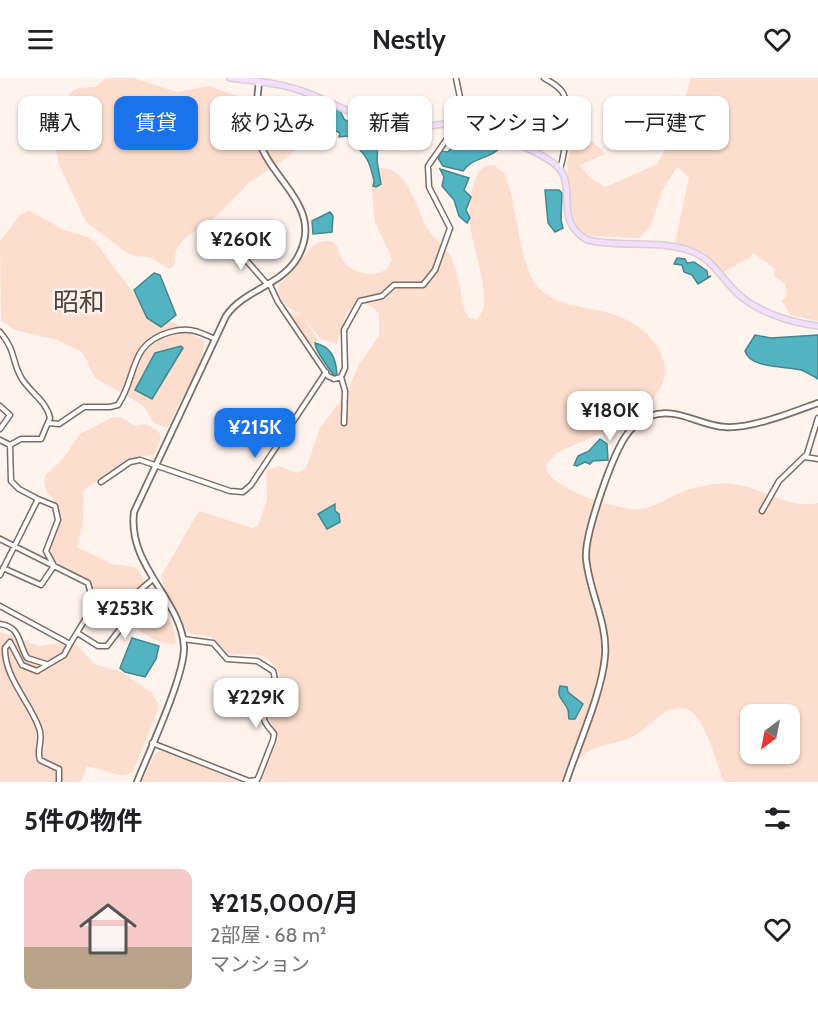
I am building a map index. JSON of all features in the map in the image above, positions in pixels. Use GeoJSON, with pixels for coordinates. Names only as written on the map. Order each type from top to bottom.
{"type":"FeatureCollection","features":[{"type":"Feature","properties":{"kind":"main road"},"geometry":{"type":"LineString","coordinates":[[230,78],[302,91],[388,127],[412,130],[444,125]]}},
{"type":"Feature","properties":{"kind":"main road"},"geometry":{"type":"LineString","coordinates":[[527,150],[543,157],[560,169],[566,182],[566,207],[570,225],[587,240],[635,242],[694,252],[707,260],[745,300],[796,322],[818,326]]}},
{"type":"Feature","properties":{"kind":"street"},"geometry":{"type":"LineString","coordinates":[[456,78],[460,96]]}},
{"type":"Feature","properties":{"kind":"street"},"geometry":{"type":"LineString","coordinates":[[544,78],[560,88],[565,98],[564,152],[560,169]]}},
{"type":"Feature","properties":{"kind":"street"},"geometry":{"type":"LineString","coordinates":[[137,782],[183,660],[183,639],[136,546],[132,520],[136,503],[232,307],[285,273],[295,262],[304,241],[305,228],[299,203],[264,153],[258,139],[259,82]]}},
{"type":"Feature","properties":{"kind":"street"},"geometry":{"type":"LineString","coordinates":[[344,423],[345,391],[341,378],[345,368],[344,330],[357,304],[382,296],[394,285],[423,285],[435,270],[450,228],[429,188],[428,166],[444,143]]}},
{"type":"Feature","properties":{"kind":"street"},"geometry":{"type":"LineString","coordinates":[[232,244],[268,283],[278,302],[326,372],[334,379],[341,378]]}},
{"type":"Feature","properties":{"kind":"street"},"geometry":{"type":"LineString","coordinates":[[48,423],[59,424],[84,407],[118,405],[142,348],[154,337],[191,329],[215,339]]}},
{"type":"Feature","properties":{"kind":"street"},"geometry":{"type":"LineString","coordinates":[[0,332],[13,348],[21,377],[49,411],[48,423],[41,439],[21,439],[10,445]]}},
{"type":"Feature","properties":{"kind":"street"},"geometry":{"type":"LineString","coordinates":[[101,482],[135,460],[155,464],[230,491],[243,492],[251,485],[326,372]]}},
{"type":"Feature","properties":{"kind":"street"},"geometry":{"type":"LineString","coordinates":[[566,782],[602,676],[605,654],[605,639],[589,576],[586,543],[619,450],[628,433],[642,421],[661,414],[685,417],[727,428],[818,403]]}},
{"type":"Feature","properties":{"kind":"street"},"geometry":{"type":"LineString","coordinates":[[0,406],[10,415],[0,429]]}},
{"type":"Feature","properties":{"kind":"street"},"geometry":{"type":"LineString","coordinates":[[762,511],[779,481],[804,457],[818,418]]}},
{"type":"Feature","properties":{"kind":"street"},"geometry":{"type":"LineString","coordinates":[[0,440],[10,445]]}},
{"type":"Feature","properties":{"kind":"street"},"geometry":{"type":"LineString","coordinates":[[10,445],[11,481],[19,489],[55,506],[58,520],[46,551],[54,566]]}},
{"type":"Feature","properties":{"kind":"street"},"geometry":{"type":"LineString","coordinates":[[804,457],[818,459]]}},
{"type":"Feature","properties":{"kind":"street"},"geometry":{"type":"LineString","coordinates":[[0,575],[38,499]]}},
{"type":"Feature","properties":{"kind":"street"},"geometry":{"type":"LineString","coordinates":[[0,539],[91,586],[94,609],[64,655],[46,664],[43,669],[30,670],[22,666],[13,644],[10,642],[5,648],[7,663],[39,728],[43,741],[38,750],[40,760],[59,769],[60,782]]}},
{"type":"Feature","properties":{"kind":"street"},"geometry":{"type":"LineString","coordinates":[[3,568],[41,585],[54,566]]}},
{"type":"Feature","properties":{"kind":"street"},"geometry":{"type":"LineString","coordinates":[[79,634],[98,646],[107,646],[131,615],[139,591],[153,579]]}},
{"type":"Feature","properties":{"kind":"street"},"geometry":{"type":"LineString","coordinates":[[0,606],[29,624],[70,644]]}},
{"type":"Feature","properties":{"kind":"street"},"geometry":{"type":"LineString","coordinates":[[0,624],[7,625],[18,634],[27,658],[46,664]]}},
{"type":"Feature","properties":{"kind":"street"},"geometry":{"type":"LineString","coordinates":[[152,743],[249,782],[257,780],[273,740],[273,734],[265,722],[264,714],[276,682],[273,671],[257,661],[227,659],[213,643],[183,639]]}},
{"type":"Feature","properties":{"kind":"shaded area"},"geometry":{"type":"Polygon","coordinates":[[[106,78],[134,78],[177,92],[209,86],[236,96],[210,96],[210,150],[295,150],[249,183],[217,216],[184,239],[176,251],[174,266],[169,269],[150,257],[135,256],[126,252],[86,222],[59,165],[56,150],[102,150],[102,96],[68,96],[78,88],[95,87],[106,78]]]}},
{"type":"Feature","properties":{"kind":"shaded area"},"geometry":{"type":"Polygon","coordinates":[[[691,78],[818,78],[818,321],[790,315],[782,301],[787,295],[785,284],[774,276],[775,269],[753,253],[751,257],[723,272],[704,252],[675,242],[689,177],[677,167],[662,191],[650,227],[640,238],[589,236],[580,232],[570,219],[567,162],[570,151],[591,150],[592,141],[606,154],[580,165],[591,179],[606,187],[657,164],[665,150],[729,150],[729,96],[685,96],[691,78]]]}},
{"type":"Feature","properties":{"kind":"shaded area"},"geometry":{"type":"Polygon","coordinates":[[[494,165],[504,173],[527,266],[538,287],[546,294],[565,303],[608,313],[638,326],[649,336],[661,354],[665,373],[660,389],[648,404],[611,428],[557,453],[546,465],[549,474],[557,482],[586,497],[631,509],[646,508],[685,491],[720,484],[744,486],[786,501],[818,503],[818,782],[724,782],[701,724],[696,716],[682,708],[666,712],[630,738],[586,753],[567,774],[563,782],[261,782],[278,739],[269,716],[280,673],[268,659],[259,655],[229,654],[211,637],[188,633],[164,588],[161,576],[199,511],[253,528],[258,525],[267,500],[266,471],[278,466],[297,473],[306,468],[320,428],[347,392],[359,364],[379,336],[379,314],[374,308],[361,301],[346,313],[337,344],[321,339],[304,318],[318,340],[309,347],[287,315],[291,313],[300,315],[287,306],[278,290],[279,284],[312,247],[325,241],[335,244],[343,261],[354,270],[374,274],[387,269],[392,259],[375,222],[371,180],[376,169],[386,168],[403,179],[427,228],[451,257],[465,312],[469,318],[477,320],[484,303],[483,287],[469,214],[475,180],[484,167],[494,165]]]}},
{"type":"Feature","properties":{"kind":"shaded area"},"geometry":{"type":"Polygon","coordinates":[[[29,210],[64,230],[88,237],[96,243],[136,296],[147,306],[205,342],[200,364],[167,428],[154,423],[145,408],[137,402],[95,378],[82,352],[57,340],[15,330],[1,321],[0,241],[20,215],[29,210]]]}},
{"type":"Feature","properties":{"kind":"shaded area"},"geometry":{"type":"Polygon","coordinates":[[[113,417],[120,417],[135,426],[146,424],[159,431],[161,439],[154,455],[130,458],[84,490],[83,524],[77,547],[112,564],[135,567],[139,571],[174,629],[175,645],[148,636],[128,617],[106,610],[99,603],[90,582],[62,569],[51,553],[59,516],[56,504],[46,490],[45,476],[62,460],[80,434],[113,417]]]}},
{"type":"Feature","properties":{"kind":"shaded area"},"geometry":{"type":"Polygon","coordinates":[[[0,632],[40,646],[67,642],[78,646],[94,664],[122,672],[151,692],[159,708],[133,772],[122,776],[87,766],[81,782],[0,782],[0,632]]]}},
{"type":"Feature","properties":{"kind":"shaded area"},"geometry":{"type":"Polygon","coordinates":[[[160,751],[240,782],[142,782],[155,754],[160,751]]]}},
{"type":"Feature","properties":{"kind":"water"},"geometry":{"type":"Polygon","coordinates":[[[336,108],[340,110],[348,122],[348,136],[339,137],[340,133],[336,131],[336,108]]]}},
{"type":"Feature","properties":{"kind":"water"},"geometry":{"type":"Polygon","coordinates":[[[360,150],[378,150],[381,184],[376,187],[373,186],[374,179],[370,165],[360,150]]]}},
{"type":"Feature","properties":{"kind":"water"},"geometry":{"type":"Polygon","coordinates":[[[450,150],[497,150],[471,163],[463,171],[443,166],[438,158],[441,151],[450,150]]]}},
{"type":"Feature","properties":{"kind":"water"},"geometry":{"type":"Polygon","coordinates":[[[440,169],[469,178],[464,190],[471,197],[466,210],[470,218],[467,223],[459,216],[454,200],[442,186],[444,177],[440,169]]]}},
{"type":"Feature","properties":{"kind":"water"},"geometry":{"type":"Polygon","coordinates":[[[545,190],[559,190],[562,193],[563,228],[555,232],[548,223],[545,190]]]}},
{"type":"Feature","properties":{"kind":"water"},"geometry":{"type":"Polygon","coordinates":[[[330,212],[333,216],[332,232],[313,234],[312,221],[330,212]]]}},
{"type":"Feature","properties":{"kind":"water"},"geometry":{"type":"Polygon","coordinates":[[[677,258],[685,259],[687,263],[694,262],[707,271],[708,277],[711,276],[698,284],[692,275],[684,272],[682,265],[674,264],[677,258]]]}},
{"type":"Feature","properties":{"kind":"water"},"geometry":{"type":"Polygon","coordinates":[[[154,273],[160,275],[176,315],[161,327],[147,318],[134,290],[154,273]]]}},
{"type":"Feature","properties":{"kind":"water"},"geometry":{"type":"Polygon","coordinates":[[[755,335],[771,338],[818,335],[818,379],[801,370],[761,364],[748,357],[745,351],[755,335]]]}},
{"type":"Feature","properties":{"kind":"water"},"geometry":{"type":"Polygon","coordinates":[[[315,343],[325,347],[332,354],[337,375],[334,376],[323,360],[315,343]]]}},
{"type":"Feature","properties":{"kind":"water"},"geometry":{"type":"Polygon","coordinates":[[[181,346],[183,348],[152,399],[135,390],[155,353],[181,346]]]}},
{"type":"Feature","properties":{"kind":"water"},"geometry":{"type":"Polygon","coordinates":[[[600,439],[607,444],[608,460],[574,465],[578,456],[589,451],[600,439]]]}},
{"type":"Feature","properties":{"kind":"water"},"geometry":{"type":"Polygon","coordinates":[[[335,504],[335,511],[339,514],[340,522],[327,529],[318,514],[335,504]]]}},
{"type":"Feature","properties":{"kind":"water"},"geometry":{"type":"Polygon","coordinates":[[[132,638],[159,646],[156,659],[145,677],[125,672],[120,668],[132,638]]]}},
{"type":"Feature","properties":{"kind":"water"},"geometry":{"type":"Polygon","coordinates":[[[560,686],[567,687],[568,692],[583,704],[575,719],[569,719],[568,710],[560,696],[560,686]]]}},
{"type":"Feature","properties":{"kind":"district","name":"昭和"},"geometry":{"type":"Point","coordinates":[79,302]}}]}
